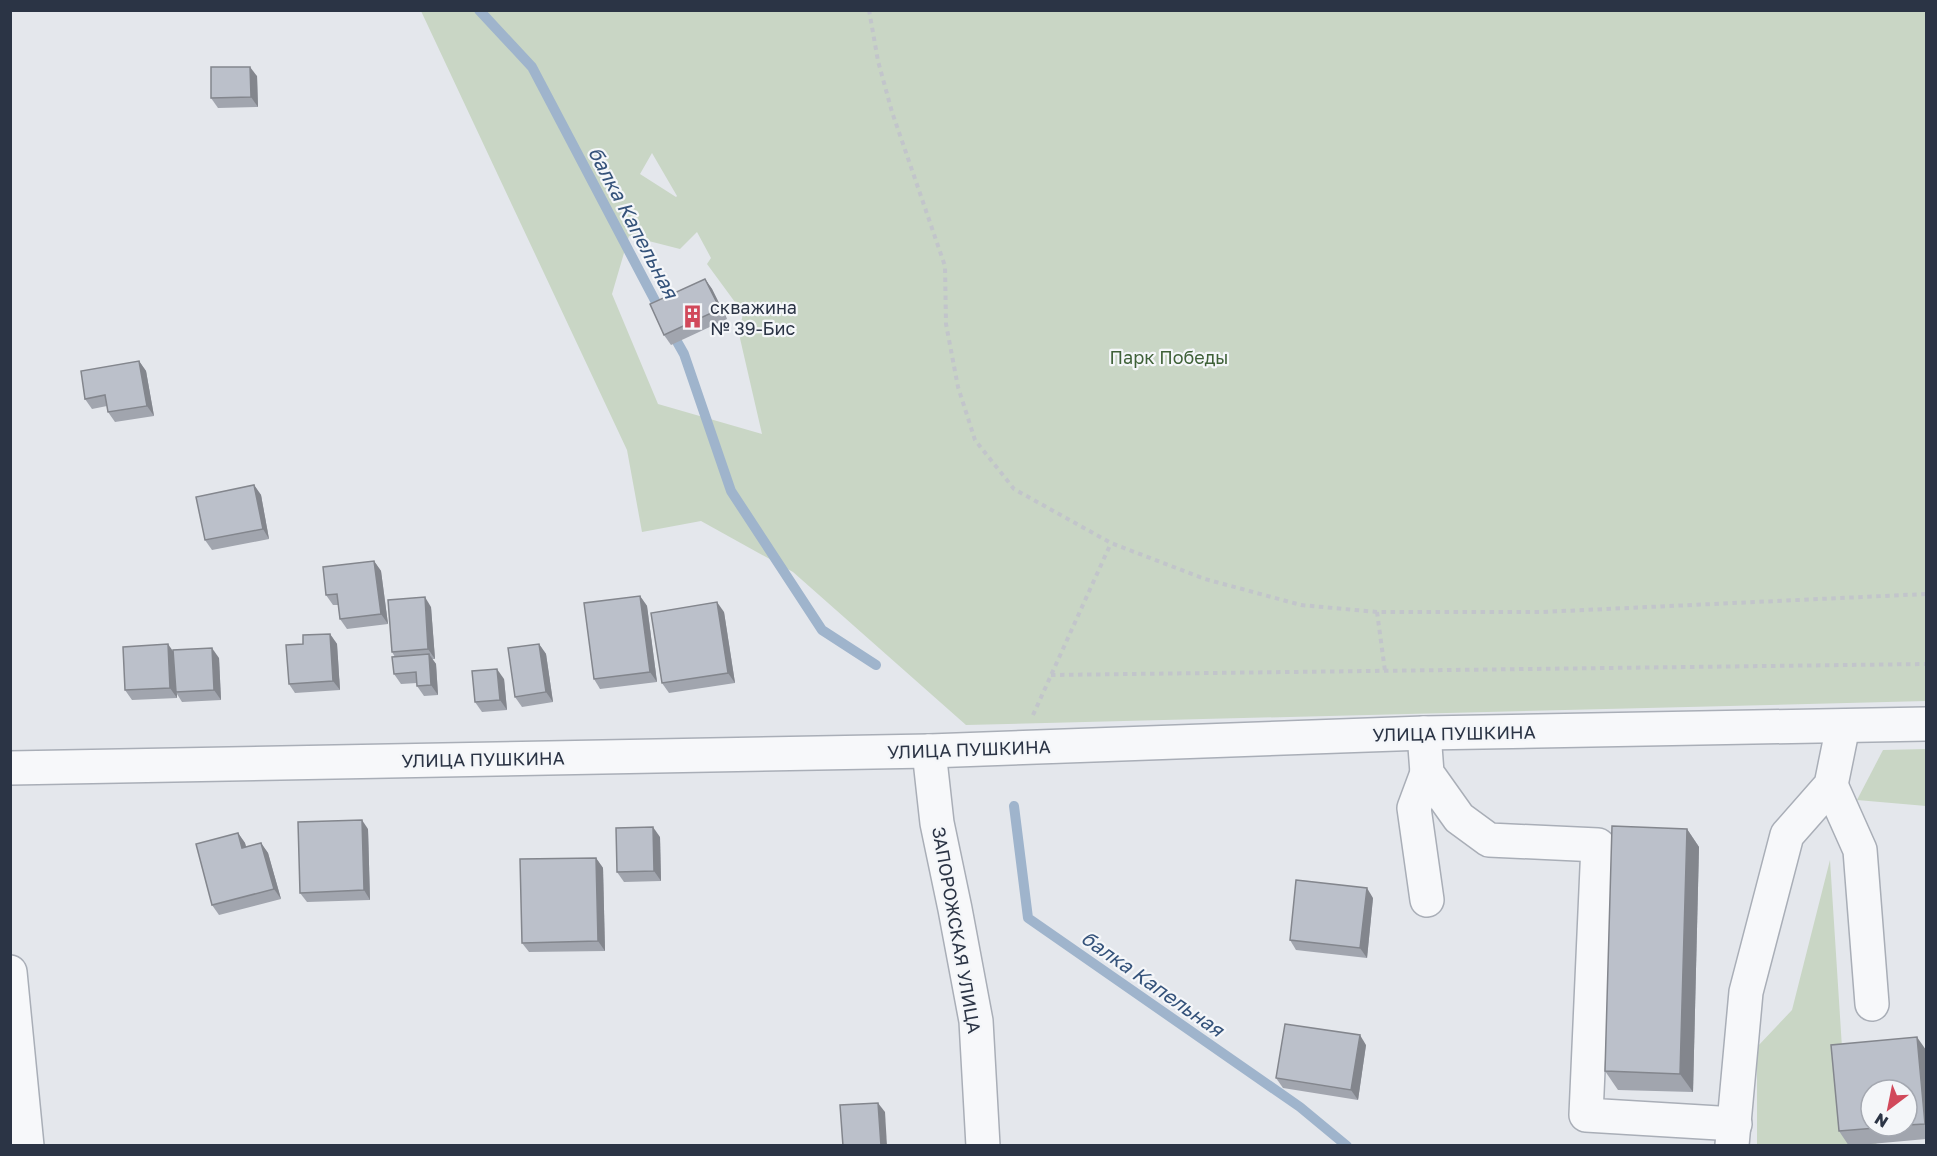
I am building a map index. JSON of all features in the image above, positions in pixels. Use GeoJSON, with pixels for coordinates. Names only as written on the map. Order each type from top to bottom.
{"type":"FeatureCollection","features":[{"type":"Feature","properties":{"kind":"street","name":"УЛИЦА ПУШКИНА"},"geometry":{"type":"LineString","coordinates":[[10,768],[935,750],[1424,733],[1926,724]]}},
{"type":"Feature","properties":{"kind":"street"},"geometry":{"type":"LineString","coordinates":[[1427,773],[1459,818],[1488,840],[1598,845],[1586,1115],[1733,1135],[1746,992],[1787,836],[1831,785],[1843,726]]}},
{"type":"Feature","properties":{"kind":"street"},"geometry":{"type":"LineString","coordinates":[[1424,733],[1427,773],[1414,808],[1427,900]]}},
{"type":"Feature","properties":{"kind":"street","name":"ЗАПОРОЖСКАЯ УЛИЦА"},"geometry":{"type":"LineString","coordinates":[[935,750],[937,823],[975,1021],[983,1146]]}},
{"type":"Feature","properties":{"kind":"street"},"geometry":{"type":"LineString","coordinates":[[1831,785],[1860,850],[1872,1004]]}},
{"type":"Feature","properties":{"kind":"street"},"geometry":{"type":"LineString","coordinates":[[10,972],[27,1146]]}},
{"type":"Feature","properties":{"kind":"path"},"geometry":{"type":"LineString","coordinates":[[869,10],[878,61],[892,112],[945,266],[946,324],[958,387],[975,440],[1014,489],[1111,543],[1204,579],[1301,605],[1377,612],[1542,612],[1926,594]]}},
{"type":"Feature","properties":{"kind":"path"},"geometry":{"type":"LineString","coordinates":[[1018,748],[1111,543]]}},
{"type":"Feature","properties":{"kind":"path"},"geometry":{"type":"LineString","coordinates":[[1377,612],[1385,671]]}},
{"type":"Feature","properties":{"kind":"path"},"geometry":{"type":"LineString","coordinates":[[1051,675],[1926,664]]}},
{"type":"Feature","properties":{"kind":"green space","name":"Парк Победы"},"geometry":{"type":"Polygon","coordinates":[[[421,11],[1926,11],[1926,701],[966,725],[793,572],[701,521],[642,532],[627,450],[421,11]],[[652,153],[640,174],[676,197],[677,196],[652,153]],[[697,232],[680,249],[629,236],[612,294],[658,404],[762,434],[739,334],[743,313],[707,264],[711,258],[697,232]]]}},
{"type":"Feature","properties":{"kind":"green space"},"geometry":{"type":"Polygon","coordinates":[[[1926,749],[1926,806],[1857,800],[1883,750],[1926,749]]]}},
{"type":"Feature","properties":{"kind":"green space"},"geometry":{"type":"Polygon","coordinates":[[[1830,860],[1847,1126],[1859,1133],[1859,1138],[1867,1138],[1879,1145],[1757,1145],[1757,1047],[1792,1010],[1830,860]]]}},
{"type":"Feature","properties":{"kind":"building"},"geometry":{"type":"Polygon","coordinates":[[[211,67],[250,67],[251,97],[211,98],[211,67]]]}},
{"type":"Feature","properties":{"kind":"building","name":"скважина № 39-Бис"},"geometry":{"type":"Polygon","coordinates":[[[705,279],[720,309],[664,335],[650,304],[705,279]]]}},
{"type":"Feature","properties":{"kind":"building"},"geometry":{"type":"Polygon","coordinates":[[[139,361],[147,406],[108,412],[105,395],[85,399],[81,371],[139,361]]]}},
{"type":"Feature","properties":{"kind":"building"},"geometry":{"type":"Polygon","coordinates":[[[254,485],[263,529],[205,540],[196,497],[254,485]]]}},
{"type":"Feature","properties":{"kind":"building"},"geometry":{"type":"Polygon","coordinates":[[[374,561],[381,614],[340,619],[337,594],[326,595],[323,567],[374,561]]]}},
{"type":"Feature","properties":{"kind":"building"},"geometry":{"type":"Polygon","coordinates":[[[640,596],[650,672],[594,679],[584,603],[640,596]]]}},
{"type":"Feature","properties":{"kind":"building"},"geometry":{"type":"Polygon","coordinates":[[[425,597],[428,649],[392,652],[388,600],[425,597]]]}},
{"type":"Feature","properties":{"kind":"building"},"geometry":{"type":"Polygon","coordinates":[[[717,602],[728,673],[662,683],[651,613],[717,602]]]}},
{"type":"Feature","properties":{"kind":"building"},"geometry":{"type":"Polygon","coordinates":[[[330,634],[333,681],[289,684],[286,645],[303,644],[303,635],[330,634]]]}},
{"type":"Feature","properties":{"kind":"building"},"geometry":{"type":"Polygon","coordinates":[[[168,644],[170,688],[125,690],[123,647],[168,644]]]}},
{"type":"Feature","properties":{"kind":"building"},"geometry":{"type":"Polygon","coordinates":[[[539,644],[546,692],[515,697],[508,648],[539,644]]]}},
{"type":"Feature","properties":{"kind":"building"},"geometry":{"type":"Polygon","coordinates":[[[212,648],[214,690],[176,692],[173,650],[212,648]]]}},
{"type":"Feature","properties":{"kind":"building"},"geometry":{"type":"Polygon","coordinates":[[[429,654],[431,685],[417,686],[416,672],[394,674],[392,657],[429,654]]]}},
{"type":"Feature","properties":{"kind":"building"},"geometry":{"type":"Polygon","coordinates":[[[497,669],[500,700],[475,702],[472,671],[497,669]]]}},
{"type":"Feature","properties":{"kind":"building"},"geometry":{"type":"Polygon","coordinates":[[[362,820],[364,890],[300,893],[298,822],[362,820]]]}},
{"type":"Feature","properties":{"kind":"building"},"geometry":{"type":"Polygon","coordinates":[[[1612,826],[1687,829],[1680,1074],[1605,1071],[1612,826]]]}},
{"type":"Feature","properties":{"kind":"building"},"geometry":{"type":"Polygon","coordinates":[[[653,827],[654,871],[617,872],[616,828],[653,827]]]}},
{"type":"Feature","properties":{"kind":"building"},"geometry":{"type":"Polygon","coordinates":[[[238,833],[242,848],[261,843],[274,889],[212,905],[196,844],[238,833]]]}},
{"type":"Feature","properties":{"kind":"building"},"geometry":{"type":"Polygon","coordinates":[[[596,858],[598,941],[522,943],[520,859],[596,858]]]}},
{"type":"Feature","properties":{"kind":"building"},"geometry":{"type":"Polygon","coordinates":[[[1296,880],[1367,888],[1360,948],[1290,940],[1296,880]]]}},
{"type":"Feature","properties":{"kind":"building"},"geometry":{"type":"Polygon","coordinates":[[[1285,1024],[1360,1035],[1351,1090],[1276,1078],[1285,1024]]]}},
{"type":"Feature","properties":{"kind":"building"},"geometry":{"type":"Polygon","coordinates":[[[1917,1037],[1925,1124],[1919,1124],[1919,1078],[1859,1078],[1859,1129],[1839,1131],[1831,1045],[1917,1037]]]}},
{"type":"Feature","properties":{"kind":"building"},"geometry":{"type":"Polygon","coordinates":[[[878,1103],[881,1146],[843,1146],[840,1105],[878,1103]]]}},
{"type":"Feature","properties":{"kind":"waterway","name":"балка Капельная"},"geometry":{"type":"LineString","coordinates":[[479,10],[532,67],[661,312]]}},
{"type":"Feature","properties":{"kind":"waterway","name":"балка Капельная"},"geometry":{"type":"LineString","coordinates":[[671,331],[684,354],[731,491],[822,630],[876,665]]}},
{"type":"Feature","properties":{"kind":"waterway","name":"балка Капельная"},"geometry":{"type":"LineString","coordinates":[[1014,806],[1028,918],[1300,1107],[1347,1146]]}},
{"type":"Feature","properties":{"kind":"place","name":"скважина № 39-Бис"},"geometry":{"type":"Point","coordinates":[692,317]}}]}
